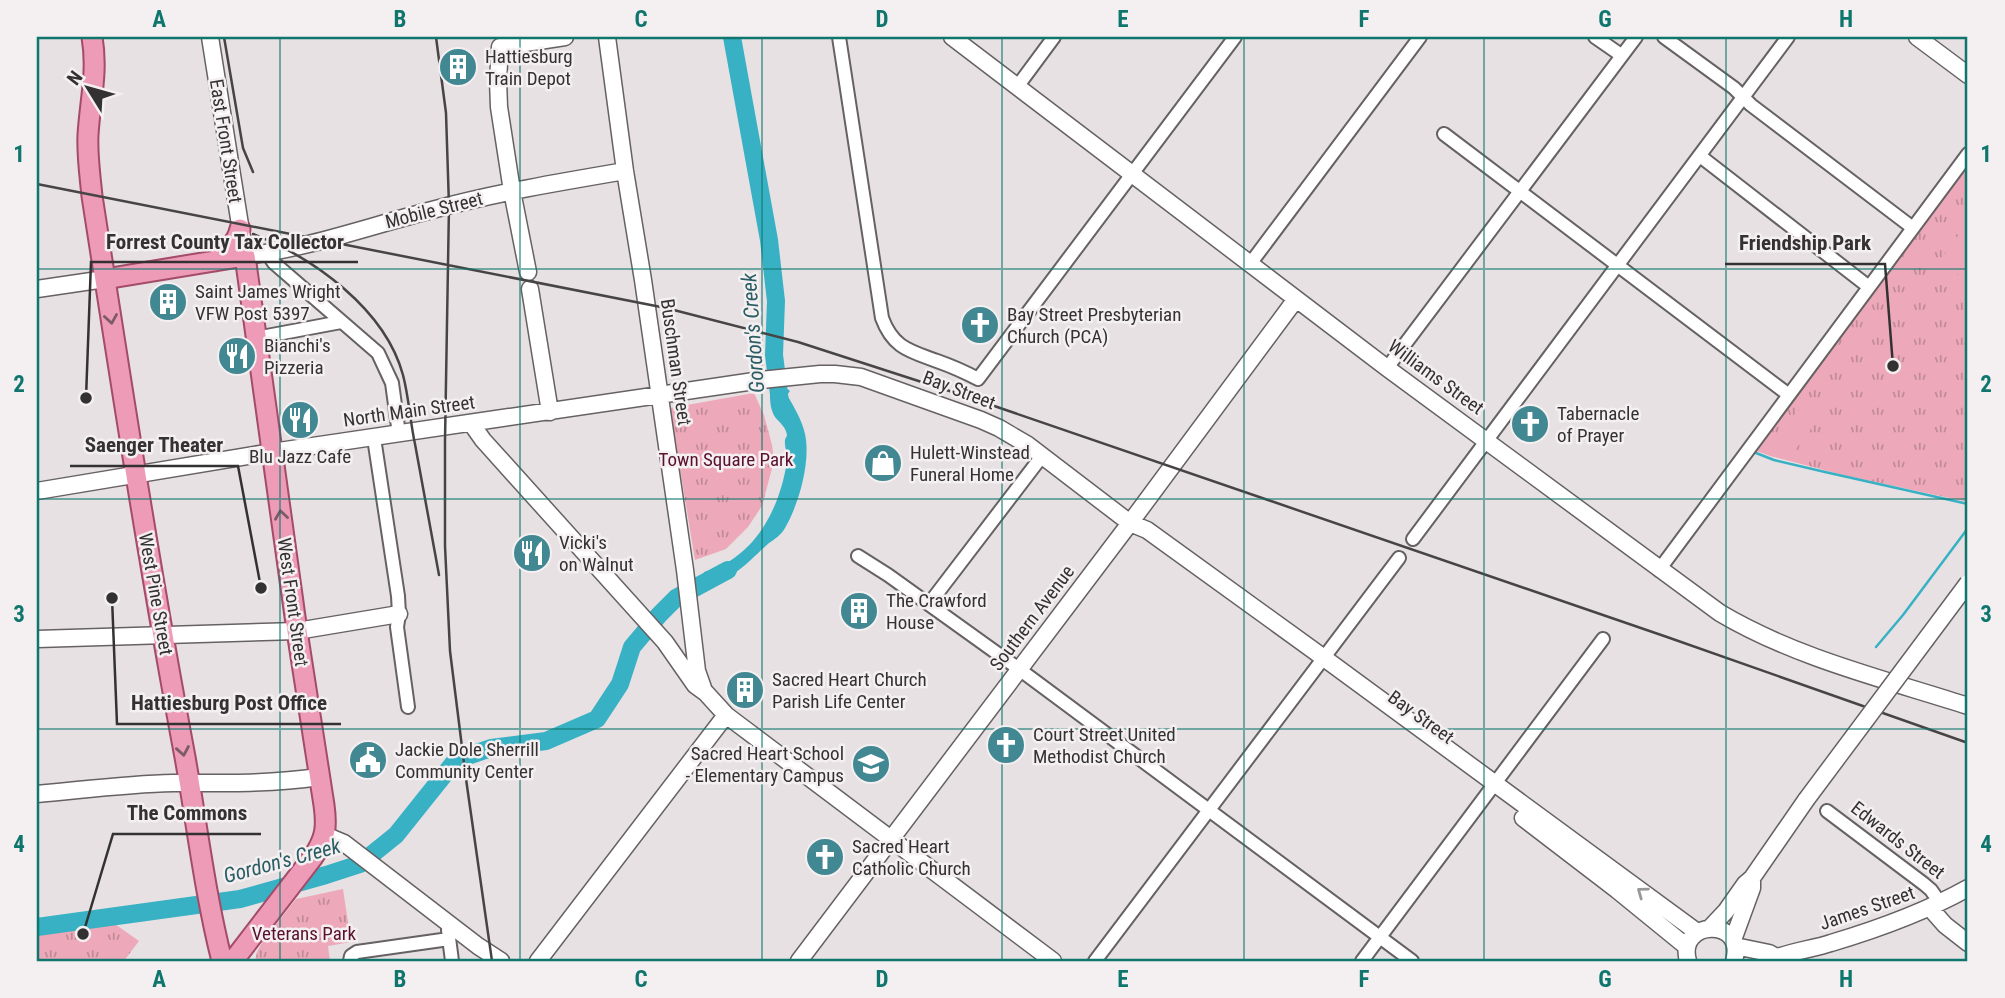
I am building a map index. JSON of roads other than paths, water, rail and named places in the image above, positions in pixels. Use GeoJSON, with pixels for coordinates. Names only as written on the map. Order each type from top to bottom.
{"type":"FeatureCollection","features":[{"type":"Feature","properties":{"kind":"main road","name":"West Pine Street"},"geometry":{"type":"LineString","coordinates":[[92,37],[95,76],[89,124],[88,164],[105,279],[135,475],[205,889],[213,926],[233,960]]}},
{"type":"Feature","properties":{"kind":"main road"},"geometry":{"type":"LineString","coordinates":[[215,261],[236,239],[240,229]]}},
{"type":"Feature","properties":{"kind":"main road","name":"Mobile Street"},"geometry":{"type":"LineString","coordinates":[[105,279],[245,256]]}},
{"type":"Feature","properties":{"kind":"main road","name":"East Front Street"},"geometry":{"type":"LineString","coordinates":[[245,256],[272,452]]}},
{"type":"Feature","properties":{"kind":"main road","name":"West Front Street"},"geometry":{"type":"LineString","coordinates":[[272,452],[326,817],[325,835]]}},
{"type":"Feature","properties":{"kind":"main road"},"geometry":{"type":"LineString","coordinates":[[233,960],[277,906],[313,857],[325,835]]}},
{"type":"Feature","properties":{"kind":"main road"},"geometry":{"type":"LineString","coordinates":[[213,926],[221,939],[232,943],[251,939]]}},
{"type":"Feature","properties":{"kind":"main road"},"geometry":{"type":"LineString","coordinates":[[209,961],[213,926]]}},
{"type":"Feature","properties":{"kind":"street","name":"East Front Street"},"geometry":{"type":"LineString","coordinates":[[210,37],[245,256]]}},
{"type":"Feature","properties":{"kind":"street"},"geometry":{"type":"LineString","coordinates":[[528,272],[512,191],[498,90],[500,42],[565,37]]}},
{"type":"Feature","properties":{"kind":"street","name":"Buschman Street"},"geometry":{"type":"LineString","coordinates":[[607,37],[685,570],[697,671],[706,693]]}},
{"type":"Feature","properties":{"kind":"street"},"geometry":{"type":"LineString","coordinates":[[839,37],[885,326],[892,339],[904,348],[978,379],[1235,37]]}},
{"type":"Feature","properties":{"kind":"street","name":"Williams Street"},"geometry":{"type":"LineString","coordinates":[[952,37],[1387,368],[1720,613],[1767,639],[1810,656],[1968,706]]}},
{"type":"Feature","properties":{"kind":"street"},"geometry":{"type":"LineString","coordinates":[[1017,87],[1054,37]]}},
{"type":"Feature","properties":{"kind":"street"},"geometry":{"type":"LineString","coordinates":[[1250,264],[1420,37]]}},
{"type":"Feature","properties":{"kind":"street"},"geometry":{"type":"LineString","coordinates":[[1595,37],[1621,55]]}},
{"type":"Feature","properties":{"kind":"street"},"geometry":{"type":"LineString","coordinates":[[1387,368],[1636,37]]}},
{"type":"Feature","properties":{"kind":"street"},"geometry":{"type":"LineString","coordinates":[[1664,37],[1734,88],[1913,228]]}},
{"type":"Feature","properties":{"kind":"street"},"geometry":{"type":"LineString","coordinates":[[1413,539],[1788,37]]}},
{"type":"Feature","properties":{"kind":"street"},"geometry":{"type":"LineString","coordinates":[[1917,37],[1968,75]]}},
{"type":"Feature","properties":{"kind":"street"},"geometry":{"type":"LineString","coordinates":[[1444,134],[1789,395]]}},
{"type":"Feature","properties":{"kind":"street"},"geometry":{"type":"LineString","coordinates":[[1659,570],[1968,154]]}},
{"type":"Feature","properties":{"kind":"street"},"geometry":{"type":"LineString","coordinates":[[1700,156],[1869,287]]}},
{"type":"Feature","properties":{"kind":"street","name":"Mobile Street"},"geometry":{"type":"LineString","coordinates":[[245,256],[303,246],[396,219],[512,191],[625,171]]}},
{"type":"Feature","properties":{"kind":"street"},"geometry":{"type":"LineString","coordinates":[[267,253],[274,263],[375,350],[392,383],[399,434]]}},
{"type":"Feature","properties":{"kind":"street","name":"Mobile Street"},"geometry":{"type":"LineString","coordinates":[[37,289],[105,279]]}},
{"type":"Feature","properties":{"kind":"street"},"geometry":{"type":"LineString","coordinates":[[530,289],[550,412]]}},
{"type":"Feature","properties":{"kind":"street","name":"Southern Avenue"},"geometry":{"type":"LineString","coordinates":[[799,961],[1296,299]]}},
{"type":"Feature","properties":{"kind":"street"},"geometry":{"type":"LineString","coordinates":[[256,338],[341,321]]}},
{"type":"Feature","properties":{"kind":"street","name":"Bay Street"},"geometry":{"type":"LineString","coordinates":[[787,377],[835,374],[874,380],[991,424],[1013,436],[1130,523],[1141,539],[1321,662],[1491,788],[1617,890],[1686,957]]}},
{"type":"Feature","properties":{"kind":"street","name":"North Main Street"},"geometry":{"type":"LineString","coordinates":[[37,491],[272,452],[787,377]]}},
{"type":"Feature","properties":{"kind":"street"},"geometry":{"type":"LineString","coordinates":[[471,424],[662,639],[695,685],[726,715],[1053,961]]}},
{"type":"Feature","properties":{"kind":"street"},"geometry":{"type":"LineString","coordinates":[[374,438],[399,614],[397,627],[408,707]]}},
{"type":"Feature","properties":{"kind":"street"},"geometry":{"type":"LineString","coordinates":[[929,604],[1042,456]]}},
{"type":"Feature","properties":{"kind":"street"},"geometry":{"type":"LineString","coordinates":[[858,556],[1019,669],[1412,961]]}},
{"type":"Feature","properties":{"kind":"street"},"geometry":{"type":"LineString","coordinates":[[1095,961],[1399,558]]}},
{"type":"Feature","properties":{"kind":"street"},"geometry":{"type":"LineString","coordinates":[[1686,957],[1693,936],[1726,911],[1752,878],[1806,800],[1968,583]]}},
{"type":"Feature","properties":{"kind":"street"},"geometry":{"type":"LineString","coordinates":[[37,639],[297,631],[399,614]]}},
{"type":"Feature","properties":{"kind":"street"},"geometry":{"type":"LineString","coordinates":[[662,639],[681,649],[694,647]]}},
{"type":"Feature","properties":{"kind":"street"},"geometry":{"type":"LineString","coordinates":[[1362,961],[1603,639]]}},
{"type":"Feature","properties":{"kind":"street"},"geometry":{"type":"LineString","coordinates":[[538,961],[726,715]]}},
{"type":"Feature","properties":{"kind":"street"},"geometry":{"type":"LineString","coordinates":[[37,794],[173,783],[266,782],[319,777]]}},
{"type":"Feature","properties":{"kind":"street","name":"Bay Street"},"geometry":{"type":"LineString","coordinates":[[1491,788],[1704,930],[1722,930],[1734,949]]}},
{"type":"Feature","properties":{"kind":"street","name":"Edwards Street"},"geometry":{"type":"LineString","coordinates":[[1827,811],[1931,890],[1935,906],[1945,925],[1968,943]]}},
{"type":"Feature","properties":{"kind":"street"},"geometry":{"type":"LineString","coordinates":[[325,835],[344,843],[502,961]]}},
{"type":"Feature","properties":{"kind":"street"},"geometry":{"type":"LineString","coordinates":[[1734,949],[1752,888],[1752,878]]}},
{"type":"Feature","properties":{"kind":"street","name":"James Street"},"geometry":{"type":"LineString","coordinates":[[1734,949],[1769,953],[1772,959],[1807,951],[1935,906],[1968,888]]}},
{"type":"Feature","properties":{"kind":"street"},"geometry":{"type":"LineString","coordinates":[[446,921],[452,961]]}},
{"type":"Feature","properties":{"kind":"street"},"geometry":{"type":"LineString","coordinates":[[350,961],[357,952],[449,939]]}},
{"type":"Feature","properties":{"kind":"water"},"geometry":{"type":"Polygon","coordinates":[[[786,388],[790,391],[787,395],[802,424],[806,445],[805,469],[795,507],[778,537],[734,574],[708,587],[704,572],[737,556],[750,544],[762,530],[778,497],[787,461],[787,435],[772,411],[770,391],[786,388]]]}},
{"type":"Feature","properties":{"kind":"waterway","name":"Gordon's Creek"},"geometry":{"type":"LineString","coordinates":[[732,37],[769,240],[776,301],[774,355],[780,402],[785,410]]}},
{"type":"Feature","properties":{"kind":"waterway"},"geometry":{"type":"LineString","coordinates":[[1756,453],[1774,460],[1968,504]]}},
{"type":"Feature","properties":{"kind":"waterway"},"geometry":{"type":"LineString","coordinates":[[1876,647],[1968,528]]}},
{"type":"Feature","properties":{"kind":"waterway","name":"Gordon's Creek"},"geometry":{"type":"LineString","coordinates":[[37,927],[240,899],[360,864],[396,835],[456,760],[491,748],[546,741],[597,719],[620,684],[632,647],[659,615],[676,598],[728,570]]}},
{"type":"Feature","properties":{"kind":"railway"},"geometry":{"type":"LineString","coordinates":[[224,37],[243,148],[253,172]]}},
{"type":"Feature","properties":{"kind":"railway"},"geometry":{"type":"LineString","coordinates":[[436,37],[446,113],[449,206],[445,546],[450,651],[492,961]]}},
{"type":"Feature","properties":{"kind":"railway"},"geometry":{"type":"LineString","coordinates":[[37,184],[666,308],[798,342],[968,397],[1968,743]]}},
{"type":"Feature","properties":{"kind":"railway"},"geometry":{"type":"LineString","coordinates":[[253,234],[300,257],[344,289],[381,328],[394,351],[405,384],[439,575]]}},
{"type":"Feature","properties":{"kind":"place","name":"Hattiesburg Train Depot"},"geometry":{"type":"Point","coordinates":[458,67]}},
{"type":"Feature","properties":{"kind":"place","name":"Saint James Wright VFW Post 5397"},"geometry":{"type":"Point","coordinates":[168,302]}},
{"type":"Feature","properties":{"kind":"place","name":"Bay Street Presbyterian Church (PCA)"},"geometry":{"type":"Point","coordinates":[980,325]}},
{"type":"Feature","properties":{"kind":"place","name":"Bianchi's Pizzeria"},"geometry":{"type":"Point","coordinates":[237,356]}},
{"type":"Feature","properties":{"kind":"place","name":"Friendship Park"},"geometry":{"type":"Point","coordinates":[1893,366]}},
{"type":"Feature","properties":{"kind":"place","name":"Forrest County Tax Collector"},"geometry":{"type":"Point","coordinates":[86,398]}},
{"type":"Feature","properties":{"kind":"place","name":"Blu Jazz Cafe"},"geometry":{"type":"Point","coordinates":[300,420]}},
{"type":"Feature","properties":{"kind":"place","name":"Tabernacle of Prayer"},"geometry":{"type":"Point","coordinates":[1530,424]}},
{"type":"Feature","properties":{"kind":"place","name":"Hulett-Winstead Funeral Home"},"geometry":{"type":"Point","coordinates":[883,463]}},
{"type":"Feature","properties":{"kind":"place","name":"Vicki's on Walnut"},"geometry":{"type":"Point","coordinates":[532,553]}},
{"type":"Feature","properties":{"kind":"place","name":"Saenger Theater"},"geometry":{"type":"Point","coordinates":[261,588]}},
{"type":"Feature","properties":{"kind":"place","name":"Hattiesburg Post Office"},"geometry":{"type":"Point","coordinates":[112,598]}},
{"type":"Feature","properties":{"kind":"place","name":"The Crawford House"},"geometry":{"type":"Point","coordinates":[859,611]}},
{"type":"Feature","properties":{"kind":"place","name":"Sacred Heart Church Parish Life Center"},"geometry":{"type":"Point","coordinates":[745,690]}},
{"type":"Feature","properties":{"kind":"place","name":"Court Street United Methodist Church"},"geometry":{"type":"Point","coordinates":[1006,745]}},
{"type":"Feature","properties":{"kind":"place","name":"Jackie Dole Sherrill Community Center"},"geometry":{"type":"Point","coordinates":[368,760]}},
{"type":"Feature","properties":{"kind":"place","name":"Sacred Heart School - Elementary Campus"},"geometry":{"type":"Point","coordinates":[871,764]}},
{"type":"Feature","properties":{"kind":"place","name":"Sacred Heart Catholic Church"},"geometry":{"type":"Point","coordinates":[825,857]}},
{"type":"Feature","properties":{"kind":"place","name":"The Commons"},"geometry":{"type":"Point","coordinates":[83,934]}},
{"type":"Feature","properties":{"kind":"park label","name":"Town Square Park"},"geometry":{"type":"Point","coordinates":[726,459]}},
{"type":"Feature","properties":{"kind":"park label","name":"Veterans Park"},"geometry":{"type":"Point","coordinates":[304,933]}}]}
